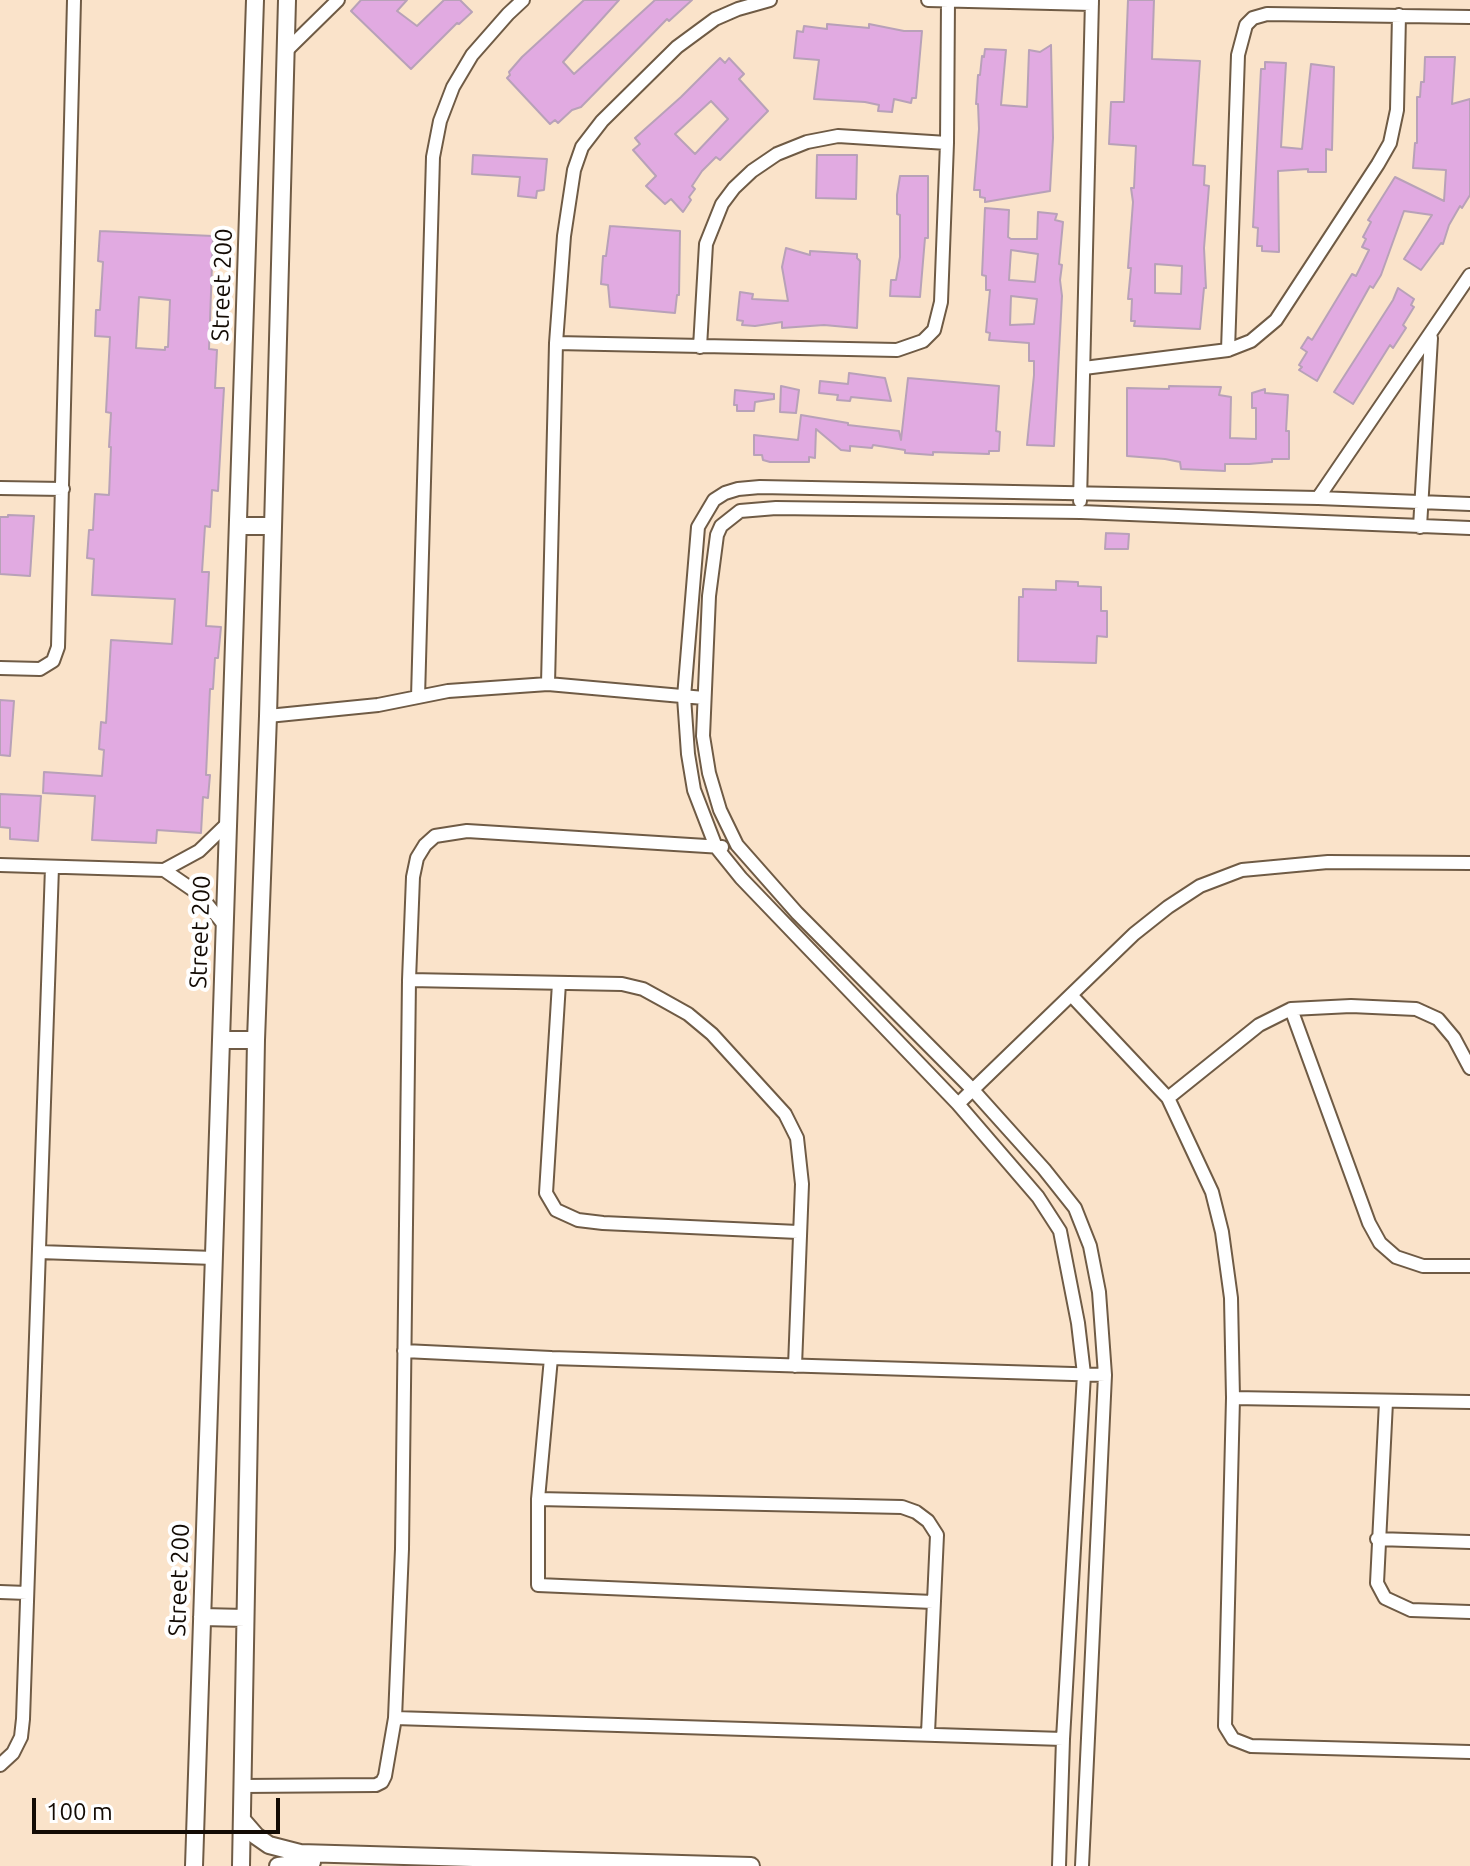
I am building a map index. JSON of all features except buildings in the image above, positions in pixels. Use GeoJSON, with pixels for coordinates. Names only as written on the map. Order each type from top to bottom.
{"type":"FeatureCollection","features":[{"type":"Feature","properties":{"kind":"street"},"geometry":{"type":"LineString","coordinates":[[0,668],[40,669],[57,655],[74,0]]}},
{"type":"Feature","properties":{"kind":"street","name":"Street 200"},"geometry":{"type":"LineString","coordinates":[[194,1866],[255,0]]}},
{"type":"Feature","properties":{"kind":"street"},"geometry":{"type":"LineString","coordinates":[[241,1866],[256,1040],[287,0]]}},
{"type":"Feature","properties":{"kind":"street"},"geometry":{"type":"LineString","coordinates":[[285,52],[338,0]]}},
{"type":"Feature","properties":{"kind":"street"},"geometry":{"type":"LineString","coordinates":[[418,697],[433,157],[440,121],[453,87],[472,55],[523,0]]}},
{"type":"Feature","properties":{"kind":"street"},"geometry":{"type":"LineString","coordinates":[[548,684],[556,343],[568,196],[582,147],[624,97],[701,28],[738,9],[770,0]]}},
{"type":"Feature","properties":{"kind":"street"},"geometry":{"type":"LineString","coordinates":[[928,0],[1092,2],[1081,512]]}},
{"type":"Feature","properties":{"kind":"street"},"geometry":{"type":"LineString","coordinates":[[556,343],[897,350],[923,341],[934,330],[941,302],[948,1]]}},
{"type":"Feature","properties":{"kind":"street"},"geometry":{"type":"LineString","coordinates":[[1228,350],[1238,55],[1246,25],[1253,18],[1267,14],[1470,17]]}},
{"type":"Feature","properties":{"kind":"street"},"geometry":{"type":"LineString","coordinates":[[1084,368],[1228,350],[1251,341],[1276,320],[1390,143],[1397,110],[1399,15]]}},
{"type":"Feature","properties":{"kind":"street"},"geometry":{"type":"LineString","coordinates":[[700,347],[706,244],[722,204],[752,171],[777,154],[807,142],[838,136],[947,143]]}},
{"type":"Feature","properties":{"kind":"street"},"geometry":{"type":"LineString","coordinates":[[1318,498],[1470,275]]}},
{"type":"Feature","properties":{"kind":"street"},"geometry":{"type":"LineString","coordinates":[[1420,527],[1431,335]]}},
{"type":"Feature","properties":{"kind":"street"},"geometry":{"type":"LineString","coordinates":[[1059,1866],[1063,1739],[1084,1374],[1078,1323],[1060,1231],[1038,1197],[958,1104],[741,878],[716,847],[694,790],[684,697],[698,527],[714,500],[738,489],[760,487],[1470,504]]}},
{"type":"Feature","properties":{"kind":"street"},"geometry":{"type":"LineString","coordinates":[[0,488],[63,489]]}},
{"type":"Feature","properties":{"kind":"street"},"geometry":{"type":"LineString","coordinates":[[1082,1866],[1105,1375],[1099,1292],[1090,1246],[1075,1208],[1044,1169],[973,1090],[797,913],[737,845],[720,810],[709,773],[703,736],[714,546],[721,526],[740,511],[776,508],[1081,512],[1470,528]]}},
{"type":"Feature","properties":{"kind":"street"},"geometry":{"type":"LineString","coordinates":[[238,526],[273,526]]}},
{"type":"Feature","properties":{"kind":"street"},"geometry":{"type":"LineString","coordinates":[[268,716],[326,711],[477,688],[548,684],[704,698]]}},
{"type":"Feature","properties":{"kind":"street"},"geometry":{"type":"LineString","coordinates":[[0,865],[164,870],[199,851],[228,823]]}},
{"type":"Feature","properties":{"kind":"street"},"geometry":{"type":"LineString","coordinates":[[242,1786],[376,1785],[385,1776],[395,1718],[402,1549],[409,980],[413,877],[417,858],[435,836],[467,831],[716,847],[737,845]]}},
{"type":"Feature","properties":{"kind":"street"},"geometry":{"type":"LineString","coordinates":[[958,1104],[1134,934],[1200,886],[1242,870],[1328,862],[1470,863]]}},
{"type":"Feature","properties":{"kind":"street"},"geometry":{"type":"LineString","coordinates":[[0,1765],[13,1753],[21,1737],[52,867]]}},
{"type":"Feature","properties":{"kind":"street"},"geometry":{"type":"LineString","coordinates":[[164,870],[199,894],[225,926]]}},
{"type":"Feature","properties":{"kind":"street"},"geometry":{"type":"LineString","coordinates":[[409,980],[622,984],[643,989],[688,1014],[712,1034],[775,1102],[797,1138],[802,1184],[795,1366]]}},
{"type":"Feature","properties":{"kind":"street"},"geometry":{"type":"LineString","coordinates":[[559,983],[546,1193],[556,1210],[578,1220],[603,1223],[798,1232]]}},
{"type":"Feature","properties":{"kind":"street"},"geometry":{"type":"LineString","coordinates":[[1072,996],[1168,1098],[1212,1192],[1222,1232],[1231,1298],[1233,1398],[1225,1726],[1233,1739],[1251,1746],[1470,1752]]}},
{"type":"Feature","properties":{"kind":"street"},"geometry":{"type":"LineString","coordinates":[[1168,1098],[1259,1025],[1291,1009],[1351,1006],[1416,1009],[1438,1019],[1454,1038],[1470,1068]]}},
{"type":"Feature","properties":{"kind":"street"},"geometry":{"type":"LineString","coordinates":[[1291,1009],[1369,1223],[1380,1243],[1396,1257],[1423,1266],[1470,1266]]}},
{"type":"Feature","properties":{"kind":"street"},"geometry":{"type":"LineString","coordinates":[[221,1040],[256,1040]]}},
{"type":"Feature","properties":{"kind":"street"},"geometry":{"type":"LineString","coordinates":[[39,1252],[214,1258]]}},
{"type":"Feature","properties":{"kind":"street"},"geometry":{"type":"LineString","coordinates":[[404,1351],[1105,1375]]}},
{"type":"Feature","properties":{"kind":"street"},"geometry":{"type":"LineString","coordinates":[[551,1358],[538,1499],[538,1585],[933,1602]]}},
{"type":"Feature","properties":{"kind":"street"},"geometry":{"type":"LineString","coordinates":[[1233,1398],[1470,1402]]}},
{"type":"Feature","properties":{"kind":"street"},"geometry":{"type":"LineString","coordinates":[[1386,1402],[1377,1583],[1385,1598],[1411,1610],[1470,1612]]}},
{"type":"Feature","properties":{"kind":"street"},"geometry":{"type":"LineString","coordinates":[[538,1499],[902,1507],[916,1512],[928,1521],[937,1535],[928,1733]]}},
{"type":"Feature","properties":{"kind":"street"},"geometry":{"type":"LineString","coordinates":[[1377,1539],[1470,1542]]}},
{"type":"Feature","properties":{"kind":"street"},"geometry":{"type":"LineString","coordinates":[[0,1592],[27,1593]]}},
{"type":"Feature","properties":{"kind":"street"},"geometry":{"type":"LineString","coordinates":[[202,1617],[245,1618]]}},
{"type":"Feature","properties":{"kind":"street"},"geometry":{"type":"LineString","coordinates":[[395,1718],[1063,1739]]}},
{"type":"Feature","properties":{"kind":"street"},"geometry":{"type":"LineString","coordinates":[[243,1821],[269,1845],[300,1853],[751,1866]]}},
{"type":"Feature","properties":{"kind":"street"},"geometry":{"type":"LineString","coordinates":[[278,1866],[299,1862],[422,1866]]}}]}
